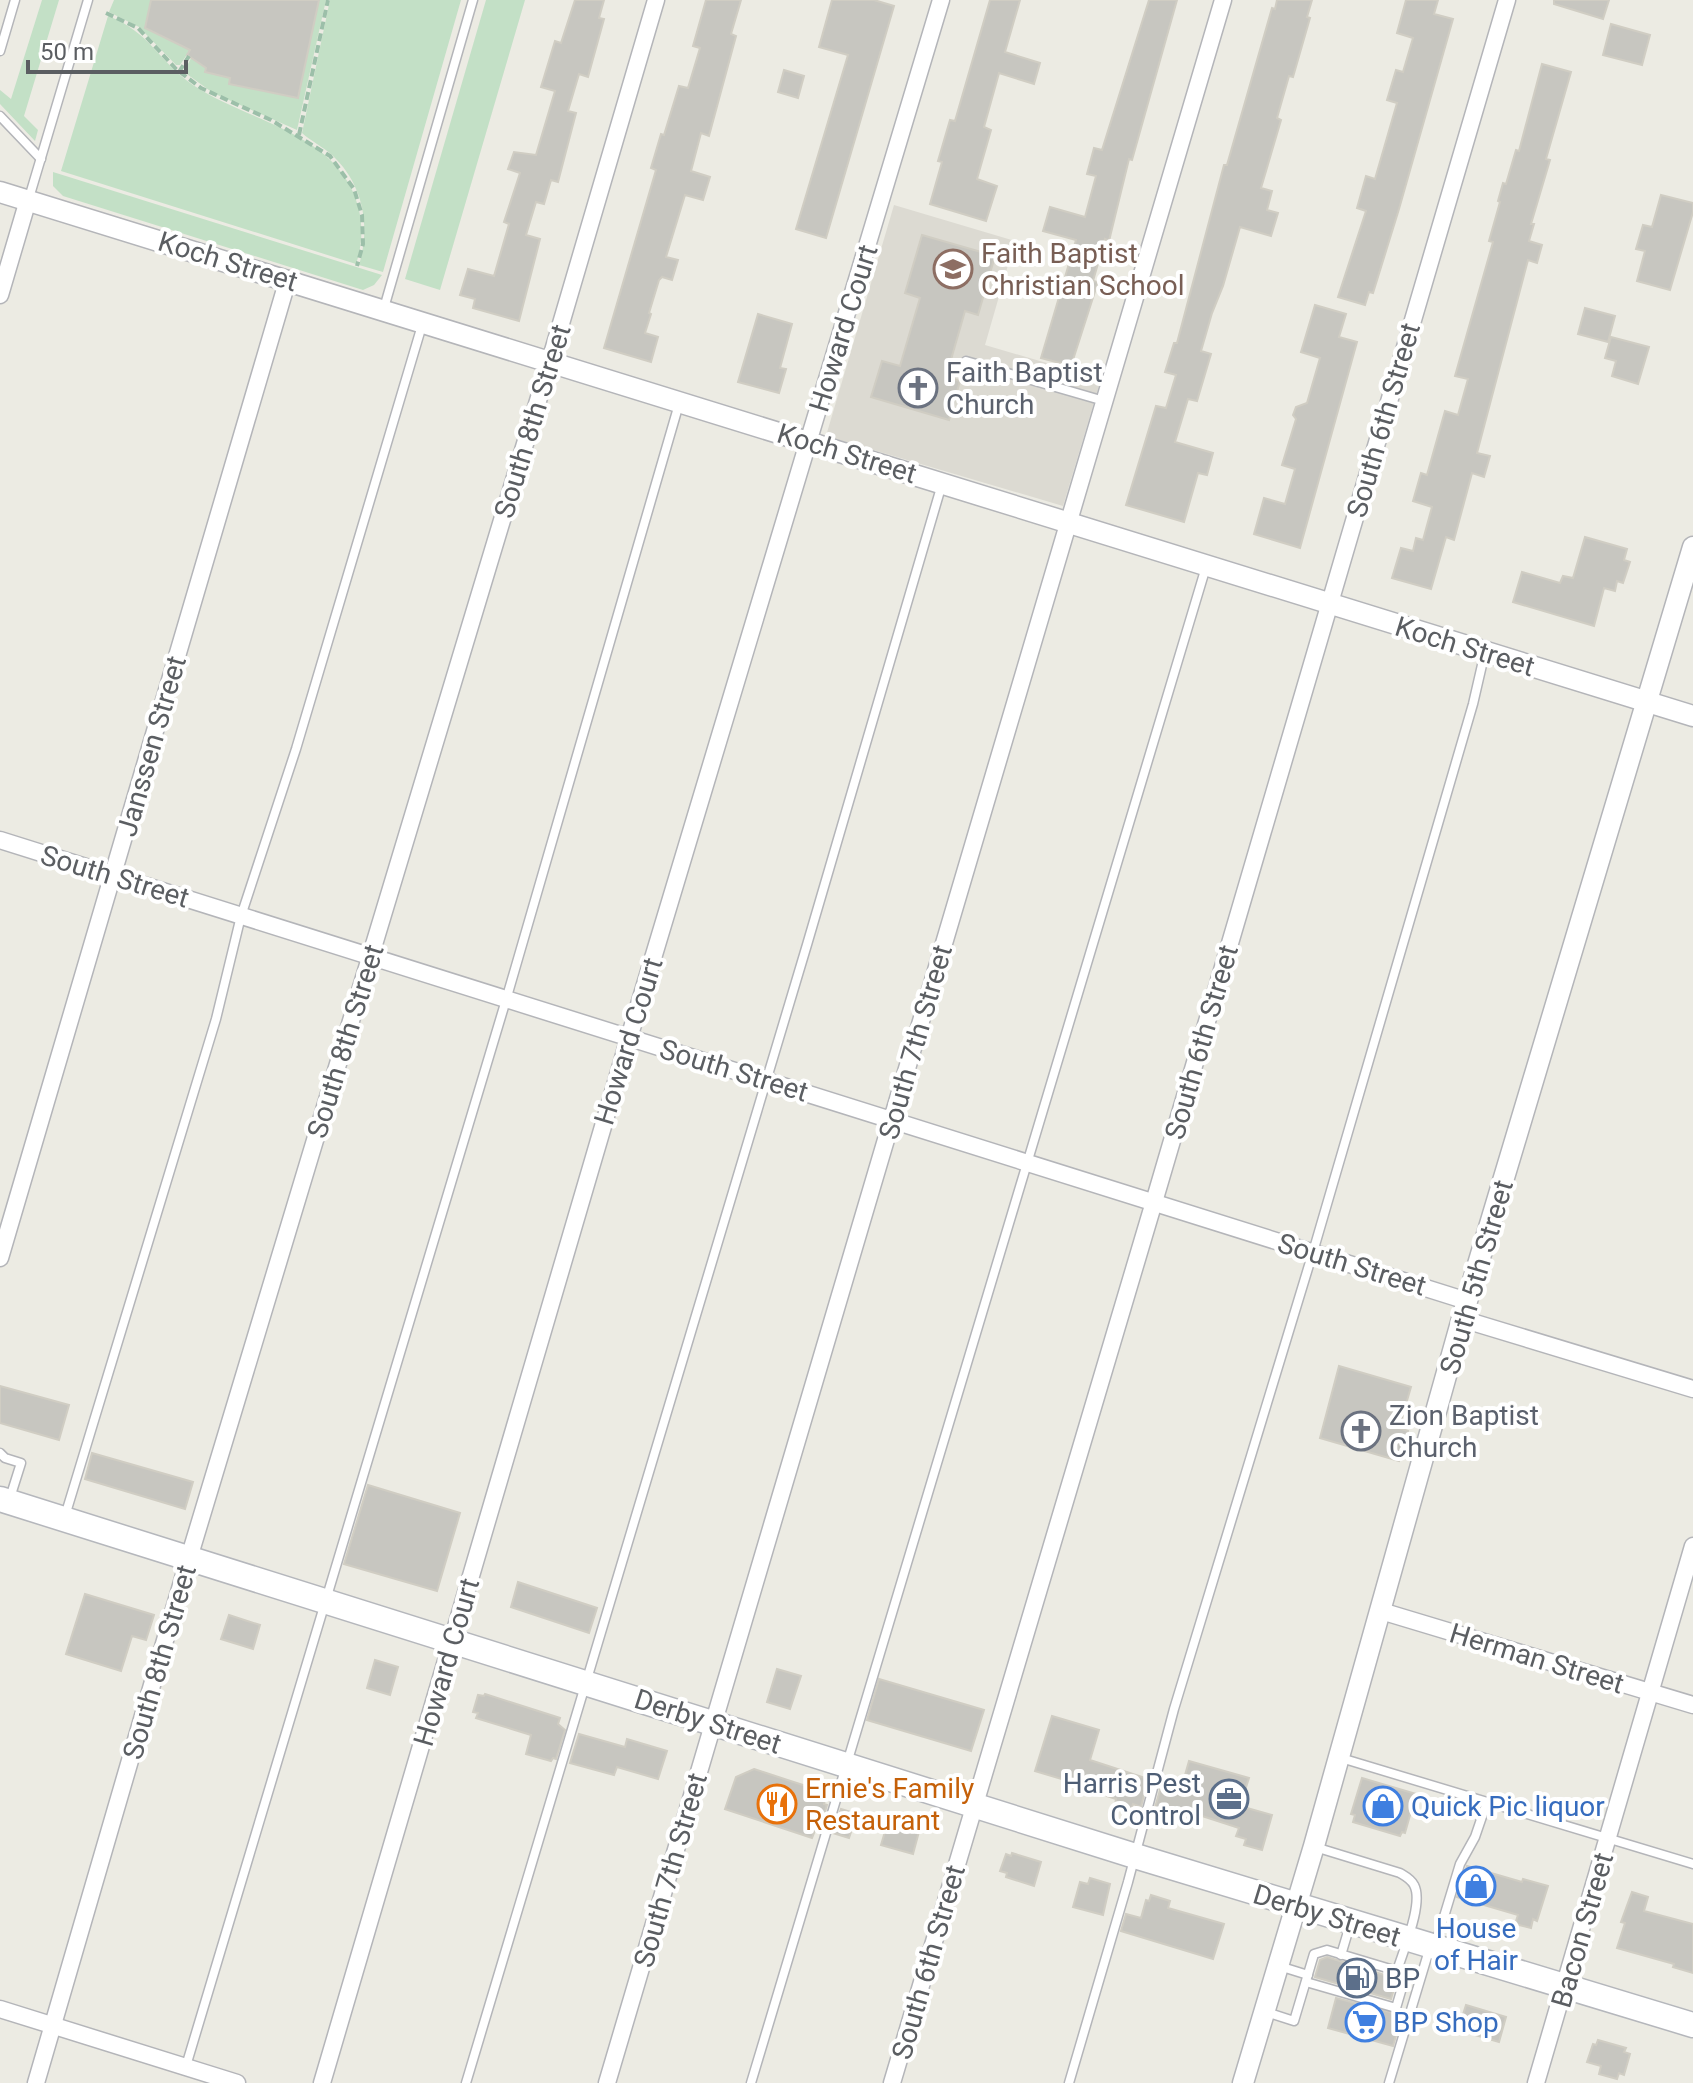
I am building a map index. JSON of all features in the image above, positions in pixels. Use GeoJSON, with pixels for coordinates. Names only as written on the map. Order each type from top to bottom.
{"type":"FeatureCollection","features":[{"type":"Feature","properties":{"kind":"main road","name":"Derby Street"},"geometry":{"type":"LineString","coordinates":[[5,1501],[453,1639],[1135,1856],[1693,2025]]}},
{"type":"Feature","properties":{"kind":"street","name":"South 8th Street"},"geometry":{"type":"LineString","coordinates":[[36,2083],[189,1558],[656,0]]}},
{"type":"Feature","properties":{"kind":"street","name":"Howard Court"},"geometry":{"type":"LineString","coordinates":[[322,2083],[629,1038],[941,0]]}},
{"type":"Feature","properties":{"kind":"street","name":"South 7th Street"},"geometry":{"type":"LineString","coordinates":[[607,2083],[1223,0]]}},
{"type":"Feature","properties":{"kind":"street","name":"South 6th Street"},"geometry":{"type":"LineString","coordinates":[[892,2083],[1507,0]]}},
{"type":"Feature","properties":{"kind":"street","name":"Koch Street"},"geometry":{"type":"LineString","coordinates":[[0,192],[1693,716]]}},
{"type":"Feature","properties":{"kind":"street"},"geometry":{"type":"LineString","coordinates":[[0,295],[28,200]]}},
{"type":"Feature","properties":{"kind":"street","name":"Janssen Street"},"geometry":{"type":"LineString","coordinates":[[0,1258],[288,279]]}},
{"type":"Feature","properties":{"kind":"street","name":"South 5th Street"},"geometry":{"type":"LineString","coordinates":[[1243,2083],[1297,1906],[1465,1310],[1693,547]]}},
{"type":"Feature","properties":{"kind":"street","name":"South Street"},"geometry":{"type":"LineString","coordinates":[[0,840],[1313,1252],[1465,1310],[1693,1389]]}},
{"type":"Feature","properties":{"kind":"street","name":"Bacon Street"},"geometry":{"type":"LineString","coordinates":[[1536,2083],[1693,1546]]}},
{"type":"Feature","properties":{"kind":"street","name":"Herman Street"},"geometry":{"type":"LineString","coordinates":[[1381,1611],[1693,1705]]}},
{"type":"Feature","properties":{"kind":"street"},"geometry":{"type":"LineString","coordinates":[[0,2009],[237,2083]]}},
{"type":"Feature","properties":{"kind":"lane"},"geometry":{"type":"LineString","coordinates":[[0,51],[15,0]]}},
{"type":"Feature","properties":{"kind":"lane"},"geometry":{"type":"LineString","coordinates":[[28,200],[88,0]]}},
{"type":"Feature","properties":{"kind":"lane"},"geometry":{"type":"LineString","coordinates":[[383,309],[473,0]]}},
{"type":"Feature","properties":{"kind":"lane"},"geometry":{"type":"LineString","coordinates":[[0,116],[41,159]]}},
{"type":"Feature","properties":{"kind":"lane"},"geometry":{"type":"LineString","coordinates":[[64,1519],[216,1019],[241,916],[296,749],[423,321]]}},
{"type":"Feature","properties":{"kind":"lane"},"geometry":{"type":"LineString","coordinates":[[966,361],[1105,401]]}},
{"type":"Feature","properties":{"kind":"lane"},"geometry":{"type":"LineString","coordinates":[[185,2067],[506,1000],[680,401]]}},
{"type":"Feature","properties":{"kind":"lane"},"geometry":{"type":"LineString","coordinates":[[466,2083],[768,1081],[942,483]]}},
{"type":"Feature","properties":{"kind":"lane"},"geometry":{"type":"LineString","coordinates":[[751,2083],[1206,565]]}},
{"type":"Feature","properties":{"kind":"lane"},"geometry":{"type":"LineString","coordinates":[[1069,2083],[1174,1709],[1313,1252],[1473,704],[1485,652]]}},
{"type":"Feature","properties":{"kind":"lane"},"geometry":{"type":"LineString","coordinates":[[0,1453],[21,1463],[5,1501]]}},
{"type":"Feature","properties":{"kind":"lane"},"geometry":{"type":"LineString","coordinates":[[1339,1758],[1693,1864]]}},
{"type":"Feature","properties":{"kind":"lane"},"geometry":{"type":"LineString","coordinates":[[1389,2083],[1424,1944],[1475,1837],[1487,1802]]}},
{"type":"Feature","properties":{"kind":"lane"},"geometry":{"type":"LineString","coordinates":[[1314,1846],[1393,1870],[1409,1878],[1415,1886],[1424,1944]]}},
{"type":"Feature","properties":{"kind":"lane"},"geometry":{"type":"LineString","coordinates":[[1341,1955],[1351,1922]]}},
{"type":"Feature","properties":{"kind":"lane"},"geometry":{"type":"LineString","coordinates":[[1397,1971],[1424,1944]]}},
{"type":"Feature","properties":{"kind":"lane"},"geometry":{"type":"LineString","coordinates":[[1265,2012],[1294,2021],[1307,1978],[1314,1954],[1327,1950],[1406,1974],[1396,2008],[1307,1978],[1279,1966]]}},
{"type":"Feature","properties":{"kind":"path"},"geometry":{"type":"LineString","coordinates":[[299,135],[328,0]]}},
{"type":"Feature","properties":{"kind":"path"},"geometry":{"type":"LineString","coordinates":[[106,13],[138,28],[179,72],[214,96],[271,120],[330,156],[354,189],[364,230],[357,266]]}},
{"type":"Feature","properties":{"kind":"path"},"geometry":{"type":"LineString","coordinates":[[179,72],[189,56]]}},
{"type":"Feature","properties":{"kind":"shaded area"},"geometry":{"type":"Polygon","coordinates":[[[894,205],[1015,241],[985,345],[1101,379],[1063,506],[826,436],[894,205]]]}},
{"type":"Feature","properties":{"kind":"green space"},"geometry":{"type":"Polygon","coordinates":[[[42,0],[59,0],[24,116],[38,130],[35,141],[0,104],[0,90],[11,99],[42,0]]]}},
{"type":"Feature","properties":{"kind":"green space"},"geometry":{"type":"Polygon","coordinates":[[[114,0],[151,0],[145,28],[190,50],[180,65],[176,65],[139,27],[109,12],[114,0]]]}},
{"type":"Feature","properties":{"kind":"green space"},"geometry":{"type":"Polygon","coordinates":[[[319,0],[326,0],[297,130],[213,93],[184,72],[191,58],[207,63],[206,72],[230,78],[229,84],[297,98],[319,0]]]}},
{"type":"Feature","properties":{"kind":"green space"},"geometry":{"type":"Polygon","coordinates":[[[330,0],[461,0],[383,272],[359,265],[364,220],[351,179],[332,155],[302,133],[330,0]]]}},
{"type":"Feature","properties":{"kind":"green space"},"geometry":{"type":"Polygon","coordinates":[[[486,0],[525,0],[440,290],[405,279],[486,0]]]}},
{"type":"Feature","properties":{"kind":"green space"},"geometry":{"type":"Polygon","coordinates":[[[108,16],[144,38],[193,85],[290,132],[333,163],[349,184],[359,210],[361,237],[356,264],[61,171],[108,16]]]}},
{"type":"Feature","properties":{"kind":"green space"},"geometry":{"type":"Polygon","coordinates":[[[53,172],[382,275],[374,285],[363,290],[63,196],[53,186],[53,172]]]}},
{"type":"Feature","properties":{"kind":"building"},"geometry":{"type":"Polygon","coordinates":[[[151,0],[319,0],[298,98],[229,84],[230,78],[205,72],[206,68],[187,55],[190,50],[145,28],[151,0]]]}},
{"type":"Feature","properties":{"kind":"building"},"geometry":{"type":"Polygon","coordinates":[[[575,0],[604,0],[599,18],[604,19],[588,77],[579,74],[568,111],[576,113],[558,182],[551,180],[544,204],[536,202],[526,235],[540,239],[519,321],[473,308],[475,299],[460,295],[468,269],[494,276],[509,224],[504,222],[520,173],[508,169],[514,152],[536,155],[555,91],[541,87],[555,41],[561,43],[575,0]]]}},
{"type":"Feature","properties":{"kind":"building"},"geometry":{"type":"Polygon","coordinates":[[[706,0],[741,0],[731,34],[736,36],[709,136],[701,133],[691,171],[710,177],[703,200],[685,195],[666,257],[678,260],[672,280],[662,277],[659,280],[649,313],[645,333],[658,337],[651,362],[604,348],[656,170],[651,168],[661,134],[664,135],[679,86],[688,88],[700,48],[693,46],[706,0]]]}},
{"type":"Feature","properties":{"kind":"building"},"geometry":{"type":"Polygon","coordinates":[[[832,0],[874,0],[894,6],[826,238],[796,229],[848,55],[819,47],[832,0]]]}},
{"type":"Feature","properties":{"kind":"building"},"geometry":{"type":"Polygon","coordinates":[[[990,0],[1020,0],[1005,52],[1040,63],[1034,84],[999,73],[984,127],[991,130],[977,179],[997,186],[986,221],[930,204],[950,120],[955,121],[990,0]]]}},
{"type":"Feature","properties":{"kind":"building"},"geometry":{"type":"Polygon","coordinates":[[[1149,0],[1177,0],[1132,160],[1129,159],[1109,241],[1105,239],[1093,281],[1098,282],[1071,366],[1041,358],[1076,240],[1043,231],[1050,207],[1085,217],[1096,176],[1087,174],[1094,148],[1102,150],[1149,0]]]}},
{"type":"Feature","properties":{"kind":"building"},"geometry":{"type":"Polygon","coordinates":[[[1277,0],[1312,0],[1293,77],[1289,76],[1277,118],[1281,120],[1261,188],[1272,191],[1267,210],[1278,213],[1271,236],[1240,227],[1212,313],[1201,351],[1211,354],[1197,401],[1188,399],[1175,442],[1213,453],[1207,475],[1198,473],[1184,522],[1126,505],[1156,406],[1166,408],[1176,375],[1165,372],[1174,343],[1177,343],[1224,165],[1227,165],[1272,8],[1275,9],[1277,0]]]}},
{"type":"Feature","properties":{"kind":"building"},"geometry":{"type":"Polygon","coordinates":[[[1406,0],[1438,0],[1434,14],[1453,19],[1399,209],[1373,293],[1369,292],[1365,305],[1338,297],[1366,211],[1357,208],[1366,176],[1375,179],[1397,103],[1387,100],[1396,70],[1403,72],[1413,38],[1397,33],[1406,0]]]}},
{"type":"Feature","properties":{"kind":"building"},"geometry":{"type":"Polygon","coordinates":[[[1554,0],[1609,0],[1603,19],[1554,4],[1554,0]]]}},
{"type":"Feature","properties":{"kind":"building"},"geometry":{"type":"Polygon","coordinates":[[[1611,24],[1650,35],[1642,65],[1603,55],[1611,24]]]}},
{"type":"Feature","properties":{"kind":"building"},"geometry":{"type":"Polygon","coordinates":[[[1542,64],[1571,72],[1531,224],[1534,224],[1529,241],[1542,245],[1537,263],[1528,260],[1477,453],[1490,456],[1484,477],[1472,473],[1454,540],[1446,537],[1431,589],[1392,578],[1401,548],[1413,551],[1416,538],[1423,540],[1432,507],[1413,501],[1421,473],[1427,475],[1445,411],[1458,415],[1468,379],[1455,376],[1493,242],[1489,241],[1503,183],[1506,184],[1516,150],[1519,151],[1542,64]]]}},
{"type":"Feature","properties":{"kind":"building"},"geometry":{"type":"Polygon","coordinates":[[[784,70],[804,76],[798,98],[778,92],[784,70]]]}},
{"type":"Feature","properties":{"kind":"building"},"geometry":{"type":"Polygon","coordinates":[[[1661,195],[1693,203],[1670,290],[1637,281],[1645,251],[1636,249],[1643,225],[1652,227],[1661,195]]]}},
{"type":"Feature","properties":{"kind":"building"},"geometry":{"type":"Polygon","coordinates":[[[922,235],[995,256],[978,315],[965,311],[946,377],[960,381],[949,420],[871,397],[882,361],[900,366],[920,298],[905,293],[922,235]]]}},
{"type":"Feature","properties":{"kind":"building"},"geometry":{"type":"Polygon","coordinates":[[[1315,305],[1346,314],[1339,337],[1357,342],[1300,548],[1254,534],[1264,498],[1285,504],[1295,469],[1282,465],[1296,419],[1293,415],[1296,407],[1307,403],[1320,358],[1301,352],[1315,305]]]}},
{"type":"Feature","properties":{"kind":"building"},"geometry":{"type":"Polygon","coordinates":[[[1585,308],[1615,316],[1608,342],[1578,334],[1585,308]]]}},
{"type":"Feature","properties":{"kind":"building"},"geometry":{"type":"Polygon","coordinates":[[[758,314],[792,324],[780,368],[786,369],[779,393],[738,382],[758,314]]]}},
{"type":"Feature","properties":{"kind":"building"},"geometry":{"type":"Polygon","coordinates":[[[1611,337],[1649,347],[1638,384],[1612,376],[1616,361],[1605,358],[1611,337]]]}},
{"type":"Feature","properties":{"kind":"building"},"geometry":{"type":"Polygon","coordinates":[[[1585,537],[1627,549],[1624,560],[1630,562],[1623,583],[1617,581],[1615,591],[1604,588],[1594,626],[1513,602],[1522,572],[1560,583],[1563,576],[1573,578],[1585,537]]]}},
{"type":"Feature","properties":{"kind":"building"},"geometry":{"type":"Polygon","coordinates":[[[1339,1366],[1411,1387],[1399,1428],[1408,1431],[1399,1461],[1320,1438],[1339,1366]]]}},
{"type":"Feature","properties":{"kind":"building"},"geometry":{"type":"Polygon","coordinates":[[[0,1386],[69,1405],[59,1440],[0,1423],[0,1386]]]}},
{"type":"Feature","properties":{"kind":"building"},"geometry":{"type":"Polygon","coordinates":[[[92,1453],[193,1482],[185,1509],[85,1479],[92,1453]]]}},
{"type":"Feature","properties":{"kind":"building"},"geometry":{"type":"Polygon","coordinates":[[[368,1485],[460,1513],[437,1591],[344,1564],[368,1485]]]}},
{"type":"Feature","properties":{"kind":"building"},"geometry":{"type":"Polygon","coordinates":[[[518,1582],[597,1608],[589,1633],[511,1607],[518,1582]]]}},
{"type":"Feature","properties":{"kind":"building"},"geometry":{"type":"Polygon","coordinates":[[[85,1594],[154,1615],[146,1640],[132,1636],[121,1671],[66,1654],[85,1594]]]}},
{"type":"Feature","properties":{"kind":"building"},"geometry":{"type":"Polygon","coordinates":[[[229,1615],[260,1625],[253,1649],[221,1639],[229,1615]]]}},
{"type":"Feature","properties":{"kind":"building"},"geometry":{"type":"Polygon","coordinates":[[[375,1660],[398,1667],[390,1695],[367,1688],[375,1660]]]}},
{"type":"Feature","properties":{"kind":"building"},"geometry":{"type":"Polygon","coordinates":[[[777,1669],[801,1676],[790,1709],[767,1702],[777,1669]]]}},
{"type":"Feature","properties":{"kind":"building"},"geometry":{"type":"Polygon","coordinates":[[[879,1679],[984,1710],[971,1751],[867,1720],[879,1679]]]}},
{"type":"Feature","properties":{"kind":"building"},"geometry":{"type":"Polygon","coordinates":[[[485,1694],[560,1718],[558,1724],[565,1730],[556,1759],[551,1761],[526,1754],[531,1735],[476,1718],[478,1713],[473,1712],[478,1695],[485,1694]]]}},
{"type":"Feature","properties":{"kind":"building"},"geometry":{"type":"Polygon","coordinates":[[[1052,1716],[1099,1730],[1090,1760],[1148,1779],[1141,1807],[1133,1804],[1131,1810],[1115,1805],[1116,1799],[1107,1796],[1108,1793],[1035,1771],[1052,1716]]]}},
{"type":"Feature","properties":{"kind":"building"},"geometry":{"type":"Polygon","coordinates":[[[579,1734],[625,1747],[627,1739],[667,1751],[658,1779],[617,1767],[614,1775],[570,1763],[579,1734]]]}},
{"type":"Feature","properties":{"kind":"building"},"geometry":{"type":"Polygon","coordinates":[[[1189,1761],[1249,1778],[1240,1806],[1272,1815],[1262,1850],[1244,1845],[1246,1839],[1236,1836],[1239,1828],[1199,1815],[1197,1820],[1188,1817],[1186,1826],[1167,1820],[1168,1815],[1154,1811],[1162,1783],[1181,1789],[1189,1761]]]}},
{"type":"Feature","properties":{"kind":"building"},"geometry":{"type":"Polygon","coordinates":[[[754,1769],[809,1787],[807,1794],[825,1800],[824,1804],[827,1805],[820,1829],[816,1828],[812,1838],[725,1809],[736,1777],[754,1769]]]}},
{"type":"Feature","properties":{"kind":"building"},"geometry":{"type":"Polygon","coordinates":[[[1362,1778],[1416,1794],[1405,1833],[1402,1832],[1400,1836],[1353,1822],[1355,1815],[1351,1814],[1362,1778]]]}},
{"type":"Feature","properties":{"kind":"building"},"geometry":{"type":"Polygon","coordinates":[[[841,1809],[857,1814],[849,1838],[833,1833],[841,1809]]]}},
{"type":"Feature","properties":{"kind":"building"},"geometry":{"type":"Polygon","coordinates":[[[889,1818],[920,1828],[913,1854],[881,1845],[889,1818]]]}},
{"type":"Feature","properties":{"kind":"building"},"geometry":{"type":"Polygon","coordinates":[[[1012,1853],[1041,1862],[1034,1886],[1006,1877],[1007,1873],[1000,1871],[1006,1854],[1011,1856],[1012,1853]]]}},
{"type":"Feature","properties":{"kind":"building"},"geometry":{"type":"Polygon","coordinates":[[[1467,1866],[1548,1886],[1537,1921],[1533,1919],[1531,1928],[1515,1924],[1518,1915],[1457,1897],[1467,1866]]]}},
{"type":"Feature","properties":{"kind":"building"},"geometry":{"type":"Polygon","coordinates":[[[1090,1878],[1110,1884],[1103,1915],[1073,1907],[1080,1882],[1088,1884],[1090,1878]]]}},
{"type":"Feature","properties":{"kind":"building"},"geometry":{"type":"Polygon","coordinates":[[[1632,1892],[1648,1897],[1644,1911],[1693,1924],[1693,1973],[1673,1967],[1674,1964],[1617,1948],[1625,1923],[1621,1922],[1632,1892]]]}},
{"type":"Feature","properties":{"kind":"building"},"geometry":{"type":"Polygon","coordinates":[[[1151,1895],[1170,1901],[1168,1908],[1224,1924],[1213,1959],[1121,1931],[1126,1914],[1141,1918],[1146,1900],[1149,1901],[1151,1895]]]}},
{"type":"Feature","properties":{"kind":"building","name":"BP"},"geometry":{"type":"Polygon","coordinates":[[[1327,1957],[1397,1979],[1391,1999],[1315,1977],[1320,1960],[1327,1957]]]}},
{"type":"Feature","properties":{"kind":"building","name":"BP Shop"},"geometry":{"type":"Polygon","coordinates":[[[1336,1998],[1402,2015],[1393,2046],[1328,2028],[1336,1998]]]}},
{"type":"Feature","properties":{"kind":"building"},"geometry":{"type":"Polygon","coordinates":[[[1466,2005],[1506,2017],[1499,2042],[1458,2030],[1466,2005]]]}},
{"type":"Feature","properties":{"kind":"building"},"geometry":{"type":"Polygon","coordinates":[[[1598,2040],[1626,2048],[1624,2052],[1630,2054],[1624,2075],[1619,2073],[1617,2079],[1599,2074],[1601,2066],[1587,2062],[1593,2044],[1596,2045],[1598,2040]]]}},
{"type":"Feature","properties":{"kind":"place","name":"Faith Baptist Christian School"},"geometry":{"type":"Point","coordinates":[953,269]}},
{"type":"Feature","properties":{"kind":"place","name":"Faith Baptist Church"},"geometry":{"type":"Point","coordinates":[918,388]}},
{"type":"Feature","properties":{"kind":"place","name":"Zion Baptist Church"},"geometry":{"type":"Point","coordinates":[1361,1431]}},
{"type":"Feature","properties":{"kind":"place","name":"Harris Pest Control"},"geometry":{"type":"Point","coordinates":[1229,1799]}},
{"type":"Feature","properties":{"kind":"place","name":"Ernie's Family Restaurant"},"geometry":{"type":"Point","coordinates":[777,1804]}},
{"type":"Feature","properties":{"kind":"place","name":"Quick Pic liquor"},"geometry":{"type":"Point","coordinates":[1383,1806]}},
{"type":"Feature","properties":{"kind":"place","name":"House of Hair"},"geometry":{"type":"Point","coordinates":[1476,1886]}},
{"type":"Feature","properties":{"kind":"place","name":"BP"},"geometry":{"type":"Point","coordinates":[1357,1978]}},
{"type":"Feature","properties":{"kind":"place","name":"BP Shop"},"geometry":{"type":"Point","coordinates":[1365,2022]}}]}
